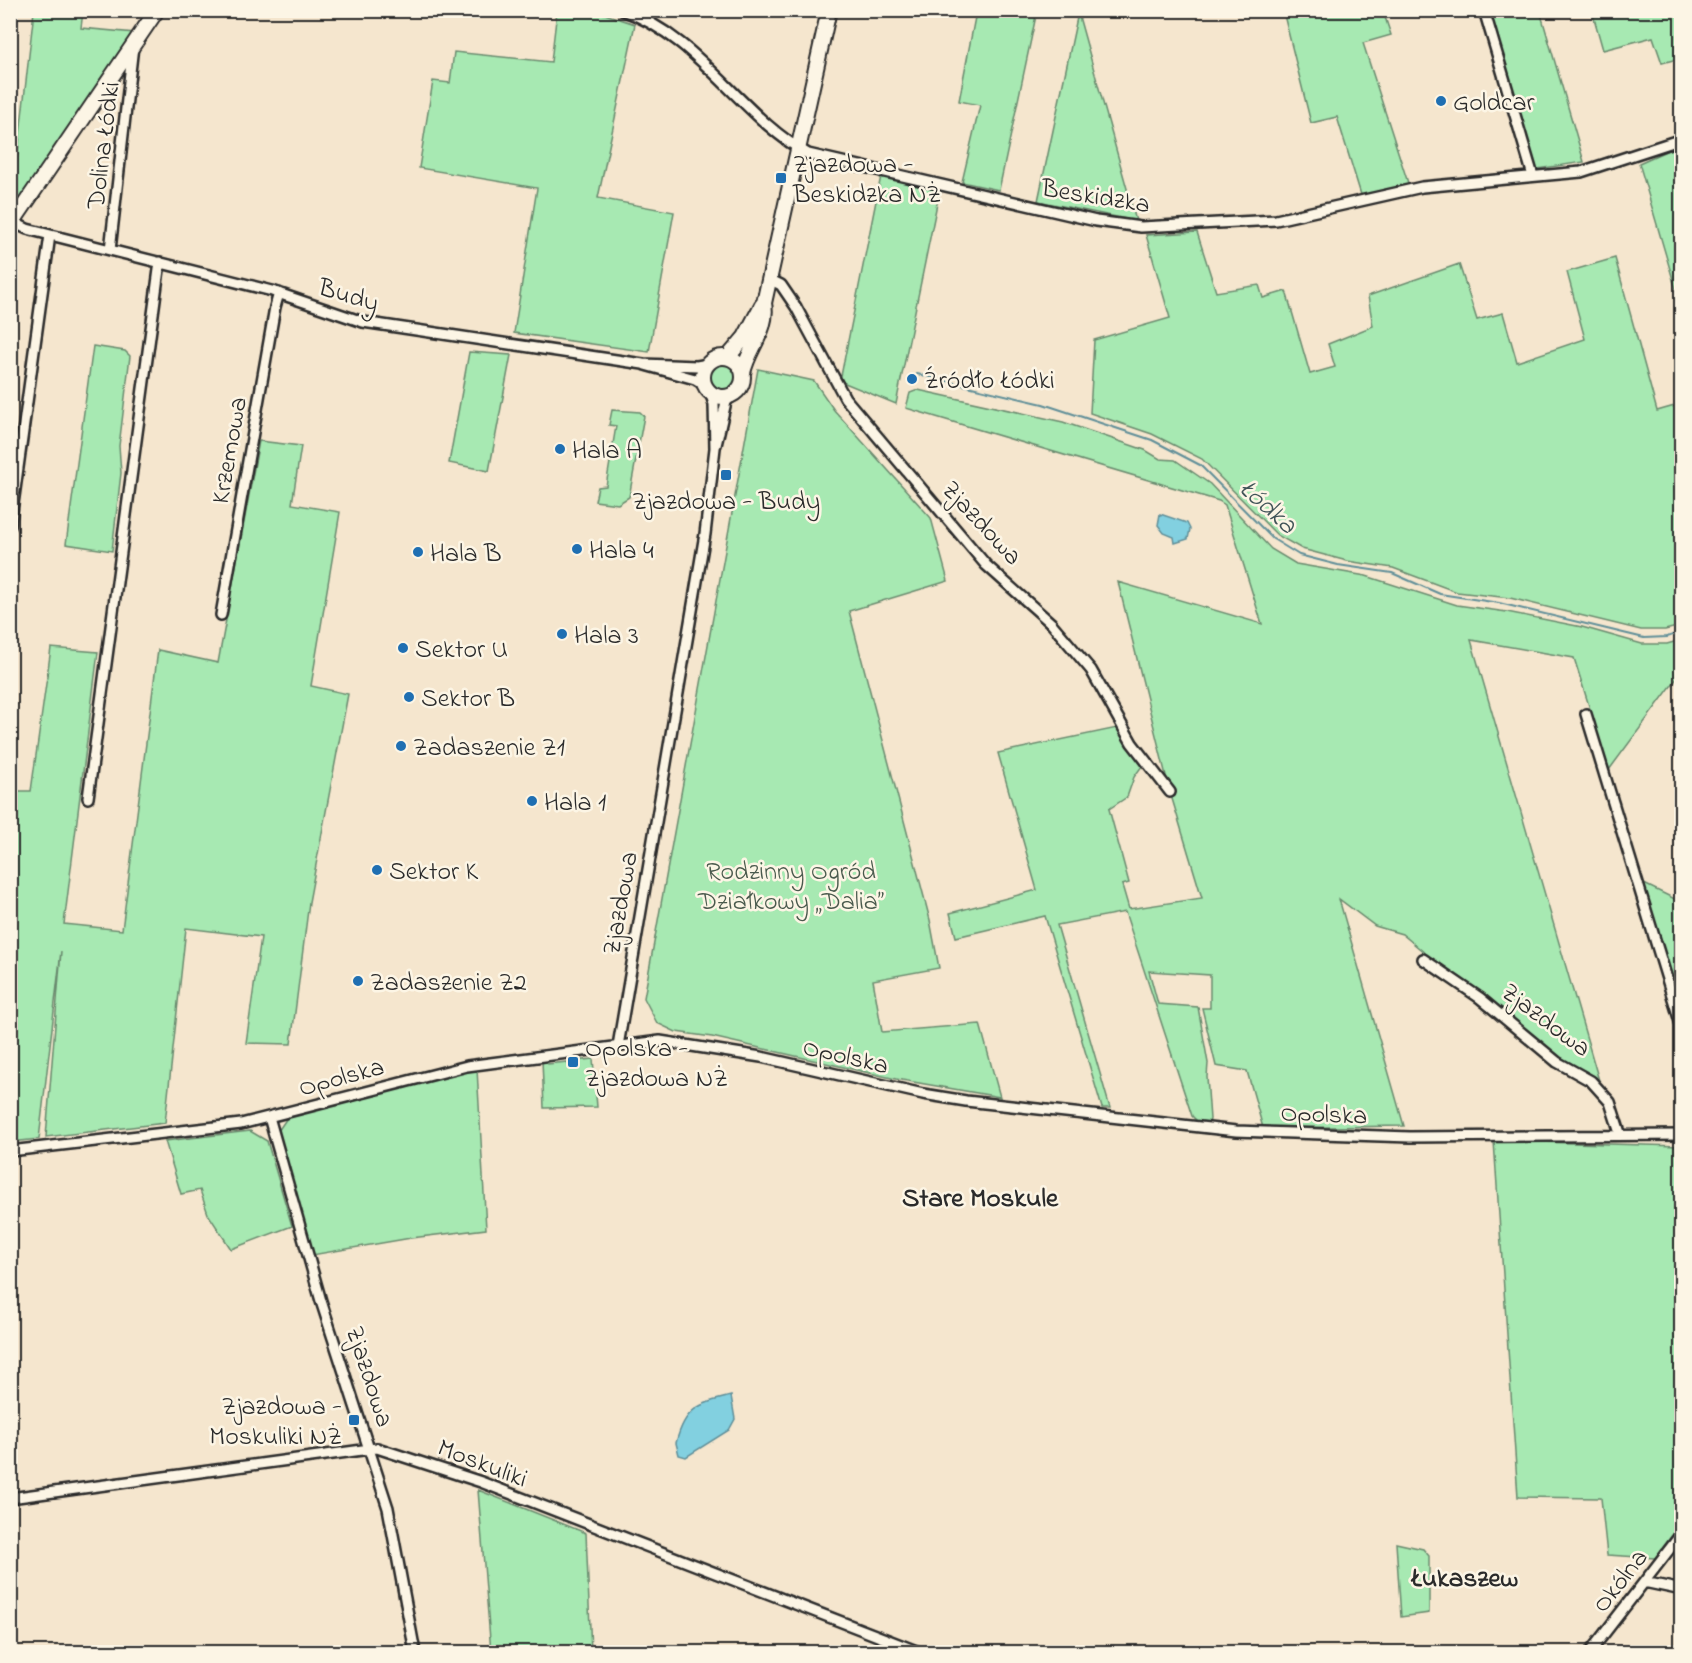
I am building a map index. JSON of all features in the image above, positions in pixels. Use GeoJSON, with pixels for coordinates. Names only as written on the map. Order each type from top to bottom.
{"type":"FeatureCollection","features":[{"type":"Feature","properties":{"kind":"street"},"geometry":{"type":"LineString","coordinates":[[12,224],[157,10]]}},
{"type":"Feature","properties":{"kind":"street","name":"Beskidzka"},"geometry":{"type":"LineString","coordinates":[[622,10],[664,30],[808,154],[1096,221],[1141,227],[1276,220],[1422,187],[1581,172],[1682,139]]}},
{"type":"Feature","properties":{"kind":"street"},"geometry":{"type":"LineString","coordinates":[[728,357],[745,338],[764,303],[829,10]]}},
{"type":"Feature","properties":{"kind":"street"},"geometry":{"type":"LineString","coordinates":[[1484,10],[1533,177]]}},
{"type":"Feature","properties":{"kind":"street","name":"Dolina Łódki"},"geometry":{"type":"LineString","coordinates":[[110,250],[133,46]]}},
{"type":"Feature","properties":{"kind":"street","name":"Budy"},"geometry":{"type":"LineString","coordinates":[[12,224],[279,293],[363,322],[643,364],[697,366],[708,364]]}},
{"type":"Feature","properties":{"kind":"street"},"geometry":{"type":"LineString","coordinates":[[10,526],[50,235]]}},
{"type":"Feature","properties":{"kind":"street"},"geometry":{"type":"LineString","coordinates":[[87,798],[160,262]]}},
{"type":"Feature","properties":{"kind":"street","name":"Zjazdowa"},"geometry":{"type":"LineString","coordinates":[[769,279],[781,285],[791,300],[845,398],[986,565],[1052,622],[1091,670],[1132,743],[1170,792]]}},
{"type":"Feature","properties":{"kind":"street","name":"Krzemowa"},"geometry":{"type":"LineString","coordinates":[[221,615],[274,307],[279,293]]}},
{"type":"Feature","properties":{"kind":"street"},"geometry":{"type":"LineString","coordinates":[[743,373],[736,361],[728,357],[715,358],[704,372],[708,388],[718,396],[732,395],[741,386],[743,373],[763,325],[764,303]]}},
{"type":"Feature","properties":{"kind":"street","name":"Budy"},"geometry":{"type":"LineString","coordinates":[[643,364],[656,370],[695,379],[708,388]]}},
{"type":"Feature","properties":{"kind":"street","name":"Zjazdowa"},"geometry":{"type":"LineString","coordinates":[[708,388],[714,404],[715,448]]}},
{"type":"Feature","properties":{"kind":"street","name":"Zjazdowa"},"geometry":{"type":"LineString","coordinates":[[618,1046],[704,542],[715,448],[726,402],[732,395]]}},
{"type":"Feature","properties":{"kind":"street"},"geometry":{"type":"LineString","coordinates":[[1586,714],[1682,1028]]}},
{"type":"Feature","properties":{"kind":"street","name":"Zjazdowa"},"geometry":{"type":"LineString","coordinates":[[1423,959],[1480,998],[1557,1062],[1591,1082],[1610,1102],[1620,1134]]}},
{"type":"Feature","properties":{"kind":"street","name":"Opolska"},"geometry":{"type":"LineString","coordinates":[[10,1151],[231,1126],[467,1066],[673,1041],[761,1057],[923,1094],[966,1101],[1236,1131],[1410,1137],[1682,1135]]}},
{"type":"Feature","properties":{"kind":"street","name":"Zjazdowa"},"geometry":{"type":"LineString","coordinates":[[268,1117],[318,1291],[389,1515],[415,1653]]}},
{"type":"Feature","properties":{"kind":"street","name":"Moskuliki"},"geometry":{"type":"LineString","coordinates":[[10,1498],[369,1448],[390,1451],[481,1482],[919,1653]]}},
{"type":"Feature","properties":{"kind":"street","name":"Okólna"},"geometry":{"type":"LineString","coordinates":[[1590,1653],[1682,1533]]}},
{"type":"Feature","properties":{"kind":"street"},"geometry":{"type":"LineString","coordinates":[[1644,1582],[1682,1590]]}},
{"type":"Feature","properties":{"kind":"green space"},"geometry":{"type":"Polygon","coordinates":[[[34,11],[83,11],[81,28],[135,33],[11,213],[34,11]]]}},
{"type":"Feature","properties":{"kind":"green space"},"geometry":{"type":"Polygon","coordinates":[[[557,11],[596,11],[635,24],[598,198],[674,212],[649,352],[514,333],[537,188],[419,168],[433,81],[450,83],[454,52],[551,62],[557,11]]]}},
{"type":"Feature","properties":{"kind":"green space"},"geometry":{"type":"Polygon","coordinates":[[[961,11],[1037,11],[999,190],[962,182],[980,105],[959,101],[976,12],[961,11]]]}},
{"type":"Feature","properties":{"kind":"green space"},"geometry":{"type":"Polygon","coordinates":[[[1283,11],[1383,11],[1391,35],[1363,43],[1409,186],[1362,198],[1337,117],[1311,123],[1283,11]]]}},
{"type":"Feature","properties":{"kind":"green space"},"geometry":{"type":"Polygon","coordinates":[[[1486,11],[1540,11],[1584,162],[1537,169],[1533,165],[1486,11]]]}},
{"type":"Feature","properties":{"kind":"green space"},"geometry":{"type":"Polygon","coordinates":[[[1592,11],[1681,11],[1681,58],[1662,63],[1653,37],[1603,50],[1592,11]]]}},
{"type":"Feature","properties":{"kind":"green space"},"geometry":{"type":"Polygon","coordinates":[[[1078,13],[1136,221],[1038,201],[1078,13]]]}},
{"type":"Feature","properties":{"kind":"green space"},"geometry":{"type":"Polygon","coordinates":[[[1675,147],[1682,153],[1681,307],[1639,163],[1675,147]]]}},
{"type":"Feature","properties":{"kind":"green space"},"geometry":{"type":"Polygon","coordinates":[[[881,176],[940,189],[896,404],[840,381],[881,176]]]}},
{"type":"Feature","properties":{"kind":"green space"},"geometry":{"type":"Polygon","coordinates":[[[1197,232],[1216,292],[1259,285],[1263,298],[1286,291],[1310,374],[1335,367],[1328,344],[1373,326],[1368,296],[1459,264],[1477,320],[1503,313],[1517,362],[1585,339],[1567,272],[1615,258],[1657,411],[1678,405],[1681,415],[1681,626],[1665,630],[1641,630],[1510,598],[1457,592],[1393,568],[1347,561],[1302,549],[1277,535],[1202,459],[1152,434],[1090,413],[1094,340],[1170,318],[1146,235],[1197,232]]]}},
{"type":"Feature","properties":{"kind":"green space"},"geometry":{"type":"Polygon","coordinates":[[[93,346],[125,351],[130,356],[119,446],[121,473],[112,551],[66,544],[93,346]]]}},
{"type":"Feature","properties":{"kind":"green space"},"geometry":{"type":"Polygon","coordinates":[[[469,352],[511,355],[489,471],[449,463],[469,352]]]}},
{"type":"Feature","properties":{"kind":"green space"},"geometry":{"type":"Polygon","coordinates":[[[723,364],[732,368],[736,377],[732,386],[723,390],[714,386],[710,377],[714,368],[723,364]]]}},
{"type":"Feature","properties":{"kind":"green space","name":"Rodzinny Ogród Działkowy „Dalia”"},"geometry":{"type":"Polygon","coordinates":[[[758,369],[814,381],[834,410],[931,518],[948,581],[849,611],[930,920],[939,968],[873,980],[882,1032],[980,1024],[1000,1097],[896,1079],[712,1037],[676,1032],[657,1023],[644,998],[758,369]]]}},
{"type":"Feature","properties":{"kind":"green space"},"geometry":{"type":"Polygon","coordinates":[[[918,390],[1063,422],[1145,450],[1160,459],[1175,460],[1210,484],[1271,549],[1296,564],[1366,576],[1457,605],[1582,627],[1642,644],[1667,644],[1681,640],[1680,674],[1609,770],[1574,658],[1471,640],[1600,1084],[1540,1044],[1479,991],[1431,958],[1402,934],[1375,926],[1339,899],[1404,1126],[1263,1128],[1247,1071],[1216,1066],[1202,1008],[1210,1008],[1210,975],[1149,971],[1158,1004],[1198,1007],[1208,1063],[1210,1119],[1209,1124],[1199,1123],[1192,1116],[1125,912],[1057,925],[1110,1108],[1102,1108],[1045,916],[956,937],[950,913],[1037,890],[998,753],[1117,728],[1142,766],[1134,777],[1127,797],[1109,809],[1129,883],[1122,885],[1129,909],[1202,898],[1170,792],[1118,582],[1262,624],[1225,505],[1219,501],[906,408],[910,393],[918,390]]]}},
{"type":"Feature","properties":{"kind":"green space"},"geometry":{"type":"Polygon","coordinates":[[[612,410],[640,412],[644,416],[629,497],[618,504],[595,501],[598,487],[606,486],[616,426],[609,425],[612,410]]]}},
{"type":"Feature","properties":{"kind":"green space"},"geometry":{"type":"Polygon","coordinates":[[[259,441],[301,446],[292,504],[340,512],[311,686],[348,694],[309,902],[291,1044],[246,1043],[261,937],[186,928],[165,1123],[46,1137],[61,951],[39,1139],[11,1142],[11,791],[31,791],[51,648],[98,652],[64,924],[122,930],[158,650],[218,663],[259,441]]]}},
{"type":"Feature","properties":{"kind":"green space"},"geometry":{"type":"Polygon","coordinates":[[[1640,882],[1681,902],[1681,1013],[1640,882]]]}},
{"type":"Feature","properties":{"kind":"green space"},"geometry":{"type":"Polygon","coordinates":[[[593,1059],[597,1107],[544,1108],[542,1060],[547,1060],[548,1064],[567,1062],[568,1065],[574,1065],[573,1061],[593,1059]]]}},
{"type":"Feature","properties":{"kind":"green space"},"geometry":{"type":"Polygon","coordinates":[[[477,1069],[486,1229],[411,1238],[312,1255],[278,1131],[287,1118],[477,1069]]]}},
{"type":"Feature","properties":{"kind":"green space"},"geometry":{"type":"Polygon","coordinates":[[[250,1131],[267,1141],[292,1226],[231,1249],[208,1214],[200,1190],[181,1194],[165,1141],[250,1131]]]}},
{"type":"Feature","properties":{"kind":"green space"},"geometry":{"type":"Polygon","coordinates":[[[1494,1141],[1681,1146],[1681,1523],[1655,1558],[1607,1555],[1601,1498],[1518,1497],[1494,1141]]]}},
{"type":"Feature","properties":{"kind":"green space"},"geometry":{"type":"Polygon","coordinates":[[[478,1490],[586,1533],[591,1652],[491,1652],[478,1490]]]}},
{"type":"Feature","properties":{"kind":"green space"},"geometry":{"type":"Polygon","coordinates":[[[1396,1543],[1423,1549],[1429,1556],[1429,1613],[1401,1617],[1396,1543]]]}},
{"type":"Feature","properties":{"kind":"water"},"geometry":{"type":"Polygon","coordinates":[[[1160,514],[1187,523],[1190,529],[1188,539],[1175,543],[1174,537],[1164,533],[1158,525],[1160,514]]]}},
{"type":"Feature","properties":{"kind":"water"},"geometry":{"type":"Polygon","coordinates":[[[731,1396],[735,1419],[729,1430],[686,1457],[679,1455],[676,1443],[689,1415],[701,1405],[731,1396]]]}},
{"type":"Feature","properties":{"kind":"waterway","name":"Łódka"},"geometry":{"type":"LineString","coordinates":[[917,374],[1043,404],[1152,440],[1200,465],[1273,539],[1299,555],[1338,565],[1392,573],[1440,594],[1499,603],[1644,638],[1667,637],[1682,632]]}},
{"type":"Feature","properties":{"kind":"place","name":"Goldcar"},"geometry":{"type":"Point","coordinates":[1441,101]}},
{"type":"Feature","properties":{"kind":"place","name":"Zjazdowa - Beskidzka NŻ"},"geometry":{"type":"Point","coordinates":[781,178]}},
{"type":"Feature","properties":{"kind":"place","name":"Źródło Łódki"},"geometry":{"type":"Point","coordinates":[912,379]}},
{"type":"Feature","properties":{"kind":"place","name":"Hala A"},"geometry":{"type":"Point","coordinates":[560,449]}},
{"type":"Feature","properties":{"kind":"place","name":"Zjazdowa - Budy"},"geometry":{"type":"Point","coordinates":[726,475]}},
{"type":"Feature","properties":{"kind":"place","name":"Hala 4"},"geometry":{"type":"Point","coordinates":[577,549]}},
{"type":"Feature","properties":{"kind":"place","name":"Hala B"},"geometry":{"type":"Point","coordinates":[418,552]}},
{"type":"Feature","properties":{"kind":"place","name":"Hala 3"},"geometry":{"type":"Point","coordinates":[562,634]}},
{"type":"Feature","properties":{"kind":"place","name":"Sektor U"},"geometry":{"type":"Point","coordinates":[403,648]}},
{"type":"Feature","properties":{"kind":"place","name":"Sektor B"},"geometry":{"type":"Point","coordinates":[409,697]}},
{"type":"Feature","properties":{"kind":"place","name":"Zadaszenie Z1"},"geometry":{"type":"Point","coordinates":[401,746]}},
{"type":"Feature","properties":{"kind":"place","name":"Hala 1"},"geometry":{"type":"Point","coordinates":[532,801]}},
{"type":"Feature","properties":{"kind":"place","name":"Sektor K"},"geometry":{"type":"Point","coordinates":[377,870]}},
{"type":"Feature","properties":{"kind":"place","name":"Zadaszenie Z2"},"geometry":{"type":"Point","coordinates":[358,981]}},
{"type":"Feature","properties":{"kind":"place","name":"Opolska - Zjazdowa NŻ"},"geometry":{"type":"Point","coordinates":[573,1062]}},
{"type":"Feature","properties":{"kind":"place","name":"Zjazdowa - Moskuliki NŻ"},"geometry":{"type":"Point","coordinates":[354,1420]}},
{"type":"Feature","properties":{"kind":"district","name":"Stare Moskule"},"geometry":{"type":"Point","coordinates":[980,1197]}},
{"type":"Feature","properties":{"kind":"district","name":"Łukaszew"},"geometry":{"type":"Point","coordinates":[1465,1577]}}]}
